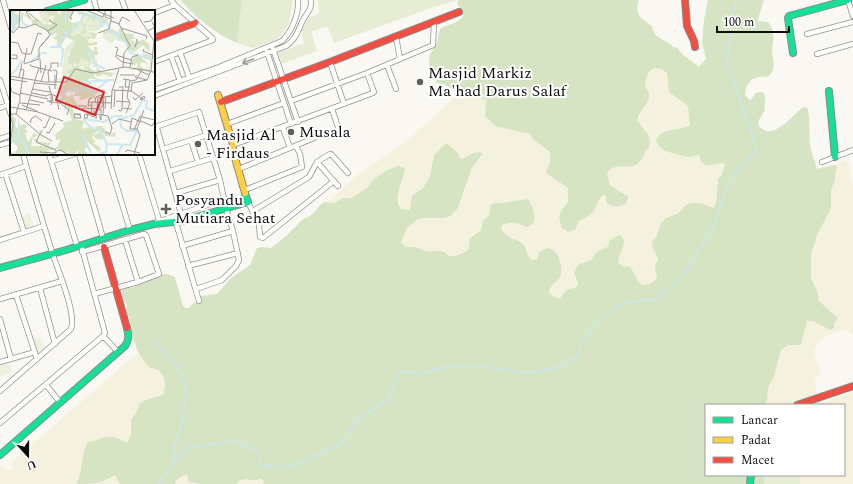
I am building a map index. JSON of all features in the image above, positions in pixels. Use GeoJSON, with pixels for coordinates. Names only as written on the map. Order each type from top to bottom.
{"type":"FeatureCollection","features":[{"type":"Feature","properties":{"kind":"street"},"geometry":{"type":"LineString","coordinates":[[3,0],[10,24]]}},
{"type":"Feature","properties":{"kind":"street"},"geometry":{"type":"LineString","coordinates":[[50,10],[84,0]]}},
{"type":"Feature","properties":{"kind":"street"},"geometry":{"type":"LineString","coordinates":[[94,0],[97,10]]}},
{"type":"Feature","properties":{"kind":"street"},"geometry":{"type":"LineString","coordinates":[[122,0],[126,10]]}},
{"type":"Feature","properties":{"kind":"street"},"geometry":{"type":"LineString","coordinates":[[155,62],[213,40],[171,0]]}},
{"type":"Feature","properties":{"kind":"street"},"geometry":{"type":"LineString","coordinates":[[155,96],[189,77],[282,41],[287,36],[294,23],[299,8],[298,0]]}},
{"type":"Feature","properties":{"kind":"street"},"geometry":{"type":"LineString","coordinates":[[155,90],[267,54],[289,44],[295,37],[310,9],[311,0]]}},
{"type":"Feature","properties":{"kind":"street"},"geometry":{"type":"LineString","coordinates":[[690,0],[685,0],[687,26],[694,41],[695,47]]}},
{"type":"Feature","properties":{"kind":"street"},"geometry":{"type":"LineString","coordinates":[[793,53],[788,18],[789,16],[848,0],[853,16]]}},
{"type":"Feature","properties":{"kind":"street"},"geometry":{"type":"LineString","coordinates":[[155,13],[175,5]]}},
{"type":"Feature","properties":{"kind":"street"},"geometry":{"type":"LineString","coordinates":[[299,8],[310,9]]}},
{"type":"Feature","properties":{"kind":"street"},"geometry":{"type":"LineString","coordinates":[[0,12],[6,10]]}},
{"type":"Feature","properties":{"kind":"street"},"geometry":{"type":"LineString","coordinates":[[221,102],[459,12]]}},
{"type":"Feature","properties":{"kind":"street"},"geometry":{"type":"LineString","coordinates":[[291,101],[367,73],[433,45],[434,22]]}},
{"type":"Feature","properties":{"kind":"street"},"geometry":{"type":"LineString","coordinates":[[807,34],[853,22]]}},
{"type":"Feature","properties":{"kind":"street"},"geometry":{"type":"LineString","coordinates":[[155,38],[195,23]]}},
{"type":"Feature","properties":{"kind":"street"},"geometry":{"type":"LineString","coordinates":[[287,36],[295,37]]}},
{"type":"Feature","properties":{"kind":"street"},"geometry":{"type":"LineString","coordinates":[[396,37],[400,59]]}},
{"type":"Feature","properties":{"kind":"street"},"geometry":{"type":"LineString","coordinates":[[817,54],[853,44]]}},
{"type":"Feature","properties":{"kind":"street"},"geometry":{"type":"LineString","coordinates":[[272,46],[298,122]]}},
{"type":"Feature","properties":{"kind":"street"},"geometry":{"type":"LineString","coordinates":[[265,48],[291,124]]}},
{"type":"Feature","properties":{"kind":"street"},"geometry":{"type":"LineString","coordinates":[[180,52],[189,77]]}},
{"type":"Feature","properties":{"kind":"street"},"geometry":{"type":"LineString","coordinates":[[171,56],[182,82]]}},
{"type":"Feature","properties":{"kind":"street"},"geometry":{"type":"LineString","coordinates":[[330,62],[344,104]]}},
{"type":"Feature","properties":{"kind":"street"},"geometry":{"type":"LineString","coordinates":[[387,65],[396,89]]}},
{"type":"Feature","properties":{"kind":"street"},"geometry":{"type":"LineString","coordinates":[[176,69],[185,66]]}},
{"type":"Feature","properties":{"kind":"street"},"geometry":{"type":"LineString","coordinates":[[233,145],[283,128],[373,93],[367,73]]}},
{"type":"Feature","properties":{"kind":"street"},"geometry":{"type":"LineString","coordinates":[[0,80],[10,112]]}},
{"type":"Feature","properties":{"kind":"street"},"geometry":{"type":"LineString","coordinates":[[829,91],[834,157]]}},
{"type":"Feature","properties":{"kind":"street"},"geometry":{"type":"LineString","coordinates":[[218,95],[245,190],[259,225],[260,237],[264,238],[334,181]]}},
{"type":"Feature","properties":{"kind":"street"},"geometry":{"type":"LineString","coordinates":[[227,124],[284,103]]}},
{"type":"Feature","properties":{"kind":"street"},"geometry":{"type":"LineString","coordinates":[[0,108],[8,106]]}},
{"type":"Feature","properties":{"kind":"street"},"geometry":{"type":"LineString","coordinates":[[332,109],[341,136]]}},
{"type":"Feature","properties":{"kind":"street"},"geometry":{"type":"LineString","coordinates":[[183,221],[157,128],[158,126],[199,112],[220,180],[239,260],[238,264],[222,280],[196,289]]}},
{"type":"Feature","properties":{"kind":"street"},"geometry":{"type":"LineString","coordinates":[[283,128],[290,148]]}},
{"type":"Feature","properties":{"kind":"street"},"geometry":{"type":"LineString","coordinates":[[163,149],[207,135]]}},
{"type":"Feature","properties":{"kind":"street"},"geometry":{"type":"LineString","coordinates":[[0,139],[10,136]]}},
{"type":"Feature","properties":{"kind":"street"},"geometry":{"type":"LineString","coordinates":[[239,169],[314,138]]}},
{"type":"Feature","properties":{"kind":"street"},"geometry":{"type":"LineString","coordinates":[[191,140],[198,162]]}},
{"type":"Feature","properties":{"kind":"street"},"geometry":{"type":"LineString","coordinates":[[0,145],[10,142]]}},
{"type":"Feature","properties":{"kind":"street"},"geometry":{"type":"LineString","coordinates":[[245,190],[302,167],[300,154],[296,146]]}},
{"type":"Feature","properties":{"kind":"street"},"geometry":{"type":"LineString","coordinates":[[822,162],[853,150]]}},
{"type":"Feature","properties":{"kind":"street"},"geometry":{"type":"LineString","coordinates":[[253,211],[309,177],[317,162],[331,154],[348,173]]}},
{"type":"Feature","properties":{"kind":"street"},"geometry":{"type":"LineString","coordinates":[[0,391],[55,344],[71,329],[72,326],[70,308],[52,254],[23,155]]}},
{"type":"Feature","properties":{"kind":"street"},"geometry":{"type":"LineString","coordinates":[[0,423],[105,333],[80,248],[49,155]]}},
{"type":"Feature","properties":{"kind":"street"},"geometry":{"type":"LineString","coordinates":[[52,161],[71,155]]}},
{"type":"Feature","properties":{"kind":"street"},"geometry":{"type":"LineString","coordinates":[[79,155],[103,238]]}},
{"type":"Feature","properties":{"kind":"street"},"geometry":{"type":"LineString","coordinates":[[107,155],[130,230]]}},
{"type":"Feature","properties":{"kind":"street"},"geometry":{"type":"LineString","coordinates":[[139,155],[158,223]]}},
{"type":"Feature","properties":{"kind":"street"},"geometry":{"type":"LineString","coordinates":[[170,171],[213,158]]}},
{"type":"Feature","properties":{"kind":"street"},"geometry":{"type":"LineString","coordinates":[[317,162],[338,186]]}},
{"type":"Feature","properties":{"kind":"street"},"geometry":{"type":"LineString","coordinates":[[24,232],[2,174],[26,166]]}},
{"type":"Feature","properties":{"kind":"street"},"geometry":{"type":"LineString","coordinates":[[176,193],[220,180]]}},
{"type":"Feature","properties":{"kind":"street"},"geometry":{"type":"LineString","coordinates":[[80,248],[103,238],[175,219],[181,214],[225,199]]}},
{"type":"Feature","properties":{"kind":"street"},"geometry":{"type":"LineString","coordinates":[[175,219],[183,221],[226,209],[248,199]]}},
{"type":"Feature","properties":{"kind":"street"},"geometry":{"type":"LineString","coordinates":[[175,219],[199,301]]}},
{"type":"Feature","properties":{"kind":"street"},"geometry":{"type":"LineString","coordinates":[[0,238],[44,226]]}},
{"type":"Feature","properties":{"kind":"street"},"geometry":{"type":"LineString","coordinates":[[182,246],[233,231]]}},
{"type":"Feature","properties":{"kind":"street"},"geometry":{"type":"LineString","coordinates":[[0,268],[52,254],[80,248],[104,246],[144,234],[146,235],[159,273],[158,275],[94,294]]}},
{"type":"Feature","properties":{"kind":"street"},"geometry":{"type":"LineString","coordinates":[[125,240],[138,282]]}},
{"type":"Feature","properties":{"kind":"street"},"geometry":{"type":"LineString","coordinates":[[0,455],[125,346],[128,341],[129,336],[104,246]]}},
{"type":"Feature","properties":{"kind":"street"},"geometry":{"type":"LineString","coordinates":[[188,266],[238,253]]}},
{"type":"Feature","properties":{"kind":"street"},"geometry":{"type":"LineString","coordinates":[[0,299],[62,281]]}},
{"type":"Feature","properties":{"kind":"street"},"geometry":{"type":"LineString","coordinates":[[40,288],[55,344]]}},
{"type":"Feature","properties":{"kind":"street"},"geometry":{"type":"LineString","coordinates":[[16,295],[37,359]]}},
{"type":"Feature","properties":{"kind":"street"},"geometry":{"type":"LineString","coordinates":[[0,319],[11,359]]}},
{"type":"Feature","properties":{"kind":"street"},"geometry":{"type":"LineString","coordinates":[[103,336],[118,352]]}},
{"type":"Feature","properties":{"kind":"street"},"geometry":{"type":"LineString","coordinates":[[0,362],[35,352]]}},
{"type":"Feature","properties":{"kind":"street"},"geometry":{"type":"LineString","coordinates":[[46,385],[60,402]]}},
{"type":"Feature","properties":{"kind":"street"},"geometry":{"type":"LineString","coordinates":[[800,404],[853,386]]}},
{"type":"Feature","properties":{"kind":"shaded area"},"geometry":{"type":"Polygon","coordinates":[[[656,68],[667,73],[668,83],[674,97],[688,106],[690,117],[690,125],[683,128],[664,131],[657,137],[658,144],[663,149],[672,153],[688,157],[699,155],[700,160],[707,166],[721,163],[725,164],[722,174],[718,180],[716,203],[713,208],[707,205],[687,205],[679,213],[668,217],[658,227],[656,236],[653,239],[652,248],[657,255],[658,260],[654,268],[657,277],[655,281],[651,283],[642,285],[638,282],[629,266],[624,267],[618,263],[625,242],[624,238],[620,235],[616,236],[609,242],[609,246],[597,252],[592,260],[579,264],[577,278],[578,283],[574,289],[565,291],[561,299],[552,295],[549,292],[549,289],[559,278],[538,259],[532,260],[524,245],[505,234],[500,226],[504,224],[518,223],[526,227],[530,226],[534,221],[528,199],[493,203],[490,206],[489,215],[483,221],[481,230],[470,238],[467,251],[456,256],[449,256],[438,250],[427,251],[414,247],[405,247],[401,240],[406,230],[412,223],[421,219],[444,218],[451,216],[458,208],[470,171],[483,153],[471,155],[461,159],[458,153],[451,147],[444,146],[434,155],[430,176],[423,188],[412,196],[410,210],[406,211],[400,208],[398,194],[402,183],[394,167],[383,172],[374,179],[367,188],[351,198],[344,197],[335,204],[328,202],[352,179],[409,139],[457,95],[464,94],[486,100],[485,116],[495,126],[530,134],[534,140],[550,152],[549,176],[568,188],[568,202],[560,212],[560,220],[562,228],[568,232],[576,228],[581,220],[594,211],[603,195],[606,195],[606,202],[609,205],[622,206],[625,194],[612,187],[606,177],[610,169],[615,167],[631,167],[641,163],[649,147],[650,142],[645,128],[639,124],[637,120],[648,101],[648,90],[645,84],[647,74],[650,70],[656,68]]]}},
{"type":"Feature","properties":{"kind":"shaded area"},"geometry":{"type":"Polygon","coordinates":[[[843,160],[849,162],[853,186],[853,335],[850,332],[840,330],[825,337],[818,343],[814,351],[821,374],[815,379],[816,393],[821,403],[853,392],[853,484],[800,484],[800,476],[845,476],[845,404],[764,404],[767,400],[768,388],[774,376],[781,350],[788,345],[801,345],[807,321],[813,321],[830,330],[834,328],[834,323],[837,316],[831,313],[819,301],[811,278],[810,260],[817,235],[831,209],[831,190],[835,180],[834,174],[837,165],[843,160]]]}},
{"type":"Feature","properties":{"kind":"shaded area"},"geometry":{"type":"Polygon","coordinates":[[[138,354],[150,368],[159,370],[162,373],[165,388],[163,396],[148,399],[140,403],[131,420],[131,434],[127,443],[115,437],[101,438],[92,441],[83,458],[80,478],[76,484],[0,484],[0,466],[10,470],[13,467],[9,464],[138,354]]]}},
{"type":"Feature","properties":{"kind":"shaded area"},"geometry":{"type":"Polygon","coordinates":[[[115,475],[120,484],[92,484],[107,480],[115,475]]]}},
{"type":"Feature","properties":{"kind":"shaded area"},"geometry":{"type":"Polygon","coordinates":[[[184,475],[188,476],[193,482],[201,484],[175,484],[176,481],[184,475]]]}},
{"type":"Feature","properties":{"kind":"shaded area"},"geometry":{"type":"Polygon","coordinates":[[[244,479],[263,479],[265,483],[237,484],[244,479]]]}},
{"type":"Feature","properties":{"kind":"green space"},"geometry":{"type":"Polygon","coordinates":[[[180,0],[242,0],[237,43],[221,35],[206,24],[180,0]]]}},
{"type":"Feature","properties":{"kind":"green space"},"geometry":{"type":"Polygon","coordinates":[[[242,0],[293,0],[289,24],[278,39],[253,48],[237,43],[242,0]]]}},
{"type":"Feature","properties":{"kind":"green space"},"geometry":{"type":"Polygon","coordinates":[[[318,0],[458,0],[425,10],[334,43],[327,26],[311,32],[317,51],[282,64],[278,53],[304,43],[301,29],[310,17],[319,14],[318,0]]]}},
{"type":"Feature","properties":{"kind":"green space"},"geometry":{"type":"Polygon","coordinates":[[[458,0],[639,0],[637,9],[639,15],[644,21],[652,26],[655,34],[673,47],[677,48],[698,67],[706,59],[702,43],[708,0],[764,0],[758,19],[759,21],[768,22],[771,25],[773,36],[772,50],[774,67],[767,77],[754,78],[749,82],[745,95],[750,100],[755,93],[762,92],[764,94],[765,110],[758,124],[763,129],[768,131],[780,127],[802,108],[806,107],[809,113],[811,147],[817,169],[837,165],[835,180],[831,190],[831,209],[817,235],[811,253],[811,278],[818,293],[819,301],[838,318],[834,323],[834,328],[830,330],[813,321],[807,321],[801,345],[788,345],[781,350],[774,376],[768,388],[767,400],[765,404],[705,404],[705,476],[764,476],[764,484],[264,484],[263,480],[260,479],[244,479],[237,484],[201,484],[189,482],[187,478],[188,476],[184,475],[176,481],[175,484],[120,484],[115,475],[97,483],[76,484],[88,442],[111,437],[127,443],[131,434],[131,420],[140,403],[163,395],[165,386],[164,377],[159,371],[150,368],[145,363],[136,347],[127,313],[127,305],[121,293],[122,288],[127,286],[133,288],[140,283],[153,279],[162,274],[167,274],[175,278],[183,306],[185,308],[189,308],[201,296],[217,294],[231,278],[250,265],[257,248],[271,248],[302,220],[311,215],[324,202],[335,203],[342,198],[351,198],[367,188],[374,179],[387,170],[398,166],[405,168],[398,194],[399,204],[401,209],[410,210],[412,196],[423,188],[430,176],[434,155],[446,143],[458,153],[461,159],[474,153],[483,153],[472,167],[458,208],[451,216],[444,218],[418,219],[407,228],[401,242],[406,247],[416,247],[426,251],[440,251],[449,256],[456,256],[467,251],[470,238],[481,230],[483,221],[489,215],[490,206],[493,203],[528,199],[535,219],[533,223],[526,227],[517,223],[507,223],[501,226],[502,230],[504,233],[524,245],[532,260],[538,259],[538,253],[547,248],[555,252],[560,261],[561,274],[549,292],[560,299],[565,291],[576,287],[578,283],[574,272],[579,264],[591,260],[597,252],[609,246],[609,242],[614,237],[620,235],[623,238],[624,244],[618,259],[618,263],[624,267],[629,266],[642,285],[653,282],[657,277],[655,266],[658,260],[652,248],[652,243],[663,221],[679,213],[689,204],[700,203],[713,208],[716,203],[718,179],[722,174],[725,164],[721,163],[707,166],[701,162],[699,155],[686,157],[665,151],[657,144],[656,140],[660,134],[690,125],[688,106],[669,92],[667,73],[663,70],[654,68],[647,75],[645,86],[649,97],[637,120],[648,134],[650,142],[649,149],[646,150],[642,159],[637,164],[632,166],[615,167],[611,169],[607,175],[610,185],[628,197],[627,202],[619,206],[614,206],[606,202],[606,195],[603,195],[594,211],[579,221],[575,230],[568,232],[562,228],[559,216],[568,202],[568,188],[546,172],[550,162],[550,152],[534,140],[530,134],[495,126],[485,116],[486,100],[464,94],[457,95],[451,88],[437,83],[430,75],[429,56],[437,43],[440,29],[462,18],[463,11],[457,4],[458,0]]]}},
{"type":"Feature","properties":{"kind":"green space"},"geometry":{"type":"Polygon","coordinates":[[[283,82],[296,120],[292,121],[278,84],[283,82]]]}},
{"type":"Feature","properties":{"kind":"green space"},"geometry":{"type":"Polygon","coordinates":[[[30,214],[34,227],[26,229],[22,217],[30,214]]]}},
{"type":"Feature","properties":{"kind":"green space"},"geometry":{"type":"Polygon","coordinates":[[[41,337],[45,349],[36,352],[32,340],[41,337]]]}},
{"type":"Feature","properties":{"kind":"green space"},"geometry":{"type":"Polygon","coordinates":[[[8,363],[12,372],[0,377],[0,366],[8,363]]]}},
{"type":"Feature","properties":{"kind":"green space"},"geometry":{"type":"Polygon","coordinates":[[[764,476],[800,476],[800,484],[764,484],[764,476]]]}},
{"type":"Feature","properties":{"kind":"waterway"},"geometry":{"type":"LineString","coordinates":[[159,484],[179,455],[191,447],[233,441],[255,450],[259,454],[260,464],[278,467],[290,466],[341,444],[358,419],[389,399],[395,380],[400,371],[420,374],[453,366],[485,367],[527,373],[555,368],[577,357],[584,339],[596,322],[615,308],[626,302],[654,300],[671,287],[683,276],[714,226],[730,180],[756,150],[749,123],[727,66],[736,0]]}},
{"type":"Feature","properties":{"kind":"waterway"},"geometry":{"type":"LineString","coordinates":[[152,339],[174,363],[183,376],[187,391],[182,425],[174,447],[174,462]]}},
{"type":"Feature","properties":{"kind":"traffic: fast"},"geometry":{"type":"LineString","coordinates":[[50,10],[84,0]]}},
{"type":"Feature","properties":{"kind":"traffic: fast"},"geometry":{"type":"LineString","coordinates":[[793,53],[788,18],[789,16],[848,0]]}},
{"type":"Feature","properties":{"kind":"traffic: fast"},"geometry":{"type":"LineString","coordinates":[[829,91],[835,157]]}},
{"type":"Feature","properties":{"kind":"traffic: fast"},"geometry":{"type":"LineString","coordinates":[[0,268],[66,250],[130,230],[154,224],[183,221],[248,202],[245,193]]}},
{"type":"Feature","properties":{"kind":"traffic: fast"},"geometry":{"type":"LineString","coordinates":[[0,455],[125,346],[128,338],[127,328]]}},
{"type":"Feature","properties":{"kind":"traffic: fast"},"geometry":{"type":"LineString","coordinates":[[750,484],[751,476]]}},
{"type":"Feature","properties":{"kind":"traffic: slow"},"geometry":{"type":"LineString","coordinates":[[218,95],[245,193]]}},
{"type":"Feature","properties":{"kind":"traffic: jam"},"geometry":{"type":"LineString","coordinates":[[685,0],[687,26],[694,41],[695,47]]}},
{"type":"Feature","properties":{"kind":"traffic: jam"},"geometry":{"type":"LineString","coordinates":[[221,102],[459,12]]}},
{"type":"Feature","properties":{"kind":"traffic: jam"},"geometry":{"type":"LineString","coordinates":[[155,38],[195,23]]}},
{"type":"Feature","properties":{"kind":"traffic: jam"},"geometry":{"type":"LineString","coordinates":[[104,247],[127,328]]}},
{"type":"Feature","properties":{"kind":"traffic: jam"},"geometry":{"type":"LineString","coordinates":[[800,404],[853,386]]}},
{"type":"Feature","properties":{"kind":"place","name":"Masjid Markiz Ma'had Darus Salaf"},"geometry":{"type":"Point","coordinates":[420,82]}},
{"type":"Feature","properties":{"kind":"place","name":"Musala"},"geometry":{"type":"Point","coordinates":[291,132]}},
{"type":"Feature","properties":{"kind":"place","name":"Masjid Al - Firdaus"},"geometry":{"type":"Point","coordinates":[198,144]}},
{"type":"Feature","properties":{"kind":"place","name":"Posyandu Mutiara Sehat"},"geometry":{"type":"Point","coordinates":[166,209]}}]}
